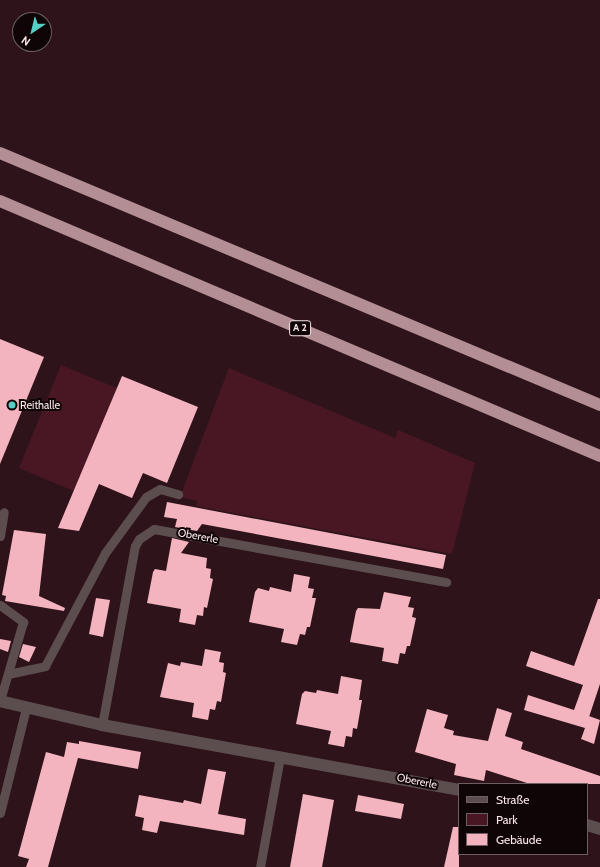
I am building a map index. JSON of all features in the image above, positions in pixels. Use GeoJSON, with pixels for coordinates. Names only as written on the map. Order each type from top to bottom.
{"type":"FeatureCollection","features":[{"type":"Feature","properties":{"kind":"highway"},"geometry":{"type":"LineString","coordinates":[[0,152],[600,405]]}},
{"type":"Feature","properties":{"kind":"highway","name":"A 2"},"geometry":{"type":"LineString","coordinates":[[0,201],[600,456]]}},
{"type":"Feature","properties":{"kind":"street","name":"Obererle"},"geometry":{"type":"LineString","coordinates":[[0,701],[102,725],[458,790]]}},
{"type":"Feature","properties":{"kind":"street"},"geometry":{"type":"LineString","coordinates":[[588,825],[600,829]]}},
{"type":"Feature","properties":{"kind":"lane"},"geometry":{"type":"LineString","coordinates":[[8,674],[45,666],[105,553],[146,497],[160,489],[178,494]]}},
{"type":"Feature","properties":{"kind":"lane"},"geometry":{"type":"LineString","coordinates":[[0,536],[4,512]]}},
{"type":"Feature","properties":{"kind":"lane","name":"Obererle"},"geometry":{"type":"LineString","coordinates":[[102,725],[135,546],[138,539],[154,529],[446,582]]}},
{"type":"Feature","properties":{"kind":"lane"},"geometry":{"type":"LineString","coordinates":[[0,605],[23,622],[0,701]]}},
{"type":"Feature","properties":{"kind":"lane"},"geometry":{"type":"LineString","coordinates":[[0,813],[26,708]]}},
{"type":"Feature","properties":{"kind":"lane"},"geometry":{"type":"LineString","coordinates":[[260,867],[280,757]]}},
{"type":"Feature","properties":{"kind":"green space"},"geometry":{"type":"Polygon","coordinates":[[[61,365],[117,388],[74,491],[19,468],[61,365]]]}},
{"type":"Feature","properties":{"kind":"green space"},"geometry":{"type":"Polygon","coordinates":[[[229,368],[395,438],[398,430],[475,463],[452,554],[196,506],[197,501],[180,497],[229,368]]]}},
{"type":"Feature","properties":{"kind":"building","name":"Reithalle"},"geometry":{"type":"Polygon","coordinates":[[[0,339],[44,357],[0,464],[0,339]]]}},
{"type":"Feature","properties":{"kind":"building"},"geometry":{"type":"Polygon","coordinates":[[[122,376],[198,407],[167,483],[143,473],[132,498],[99,484],[79,531],[58,528],[122,376]]]}},
{"type":"Feature","properties":{"kind":"building"},"geometry":{"type":"Polygon","coordinates":[[[167,502],[446,555],[443,569],[202,524],[197,531],[175,527],[177,519],[164,517],[167,502]]]}},
{"type":"Feature","properties":{"kind":"building"},"geometry":{"type":"Polygon","coordinates":[[[14,530],[46,534],[39,596],[65,608],[64,611],[5,601],[6,596],[2,595],[14,530]]]}},
{"type":"Feature","properties":{"kind":"building"},"geometry":{"type":"Polygon","coordinates":[[[172,538],[189,542],[181,553],[207,558],[206,568],[211,569],[210,578],[213,579],[207,608],[204,607],[203,616],[197,615],[195,625],[179,622],[181,609],[147,603],[153,572],[155,569],[166,571],[172,538]]]}},
{"type":"Feature","properties":{"kind":"building"},"geometry":{"type":"Polygon","coordinates":[[[294,574],[310,577],[308,588],[314,589],[312,598],[316,598],[310,627],[307,627],[305,635],[300,634],[297,645],[281,642],[284,629],[249,622],[255,592],[258,588],[269,591],[270,587],[291,592],[294,574]]]}},
{"type":"Feature","properties":{"kind":"building"},"geometry":{"type":"Polygon","coordinates":[[[384,592],[411,597],[408,607],[414,608],[412,617],[416,618],[410,646],[407,646],[405,654],[400,653],[398,664],[382,661],[384,648],[350,642],[356,611],[358,608],[380,609],[384,592]]]}},
{"type":"Feature","properties":{"kind":"building"},"geometry":{"type":"Polygon","coordinates":[[[96,598],[110,600],[103,637],[89,634],[96,598]]]}},
{"type":"Feature","properties":{"kind":"building"},"geometry":{"type":"Polygon","coordinates":[[[598,599],[600,599],[600,684],[589,716],[600,720],[594,744],[581,739],[585,728],[524,710],[528,695],[574,710],[583,685],[526,666],[531,651],[574,666],[598,599]]]}},
{"type":"Feature","properties":{"kind":"building"},"geometry":{"type":"Polygon","coordinates":[[[0,639],[11,641],[8,652],[0,649],[0,639]]]}},
{"type":"Feature","properties":{"kind":"building"},"geometry":{"type":"Polygon","coordinates":[[[23,644],[36,647],[29,662],[19,657],[23,644]]]}},
{"type":"Feature","properties":{"kind":"building"},"geometry":{"type":"Polygon","coordinates":[[[205,649],[221,652],[219,662],[224,663],[223,672],[226,673],[221,702],[217,701],[215,710],[210,709],[208,720],[192,717],[194,703],[160,697],[168,663],[180,666],[181,662],[202,666],[205,649]]]}},
{"type":"Feature","properties":{"kind":"building"},"geometry":{"type":"Polygon","coordinates":[[[341,676],[362,680],[359,700],[362,700],[357,729],[353,728],[352,737],[346,736],[344,747],[328,744],[331,731],[296,724],[302,694],[305,691],[316,693],[317,690],[338,694],[341,676]]]}},
{"type":"Feature","properties":{"kind":"building"},"geometry":{"type":"Polygon","coordinates":[[[497,708],[512,713],[505,736],[523,742],[521,749],[600,776],[600,784],[527,783],[486,770],[484,781],[454,775],[456,764],[415,752],[427,709],[448,715],[444,728],[454,731],[453,735],[488,741],[497,708]]]}},
{"type":"Feature","properties":{"kind":"building"},"geometry":{"type":"Polygon","coordinates":[[[79,741],[141,752],[138,769],[78,758],[48,867],[26,867],[29,859],[18,856],[46,752],[64,757],[67,742],[79,744],[79,741]]]}},
{"type":"Feature","properties":{"kind":"building"},"geometry":{"type":"Polygon","coordinates":[[[208,769],[226,772],[218,814],[246,819],[244,835],[160,821],[157,833],[142,830],[144,818],[135,816],[139,795],[183,803],[184,800],[201,804],[208,769]]]}},
{"type":"Feature","properties":{"kind":"building"},"geometry":{"type":"Polygon","coordinates":[[[303,794],[334,800],[322,867],[290,867],[303,794]]]}},
{"type":"Feature","properties":{"kind":"building"},"geometry":{"type":"Polygon","coordinates":[[[358,795],[404,804],[401,819],[355,811],[358,795]]]}},
{"type":"Feature","properties":{"kind":"building"},"geometry":{"type":"Polygon","coordinates":[[[453,827],[458,827],[459,867],[444,867],[453,827]]]}},
{"type":"Feature","properties":{"kind":"place","name":"Reithalle"},"geometry":{"type":"Point","coordinates":[12,405]}}]}
